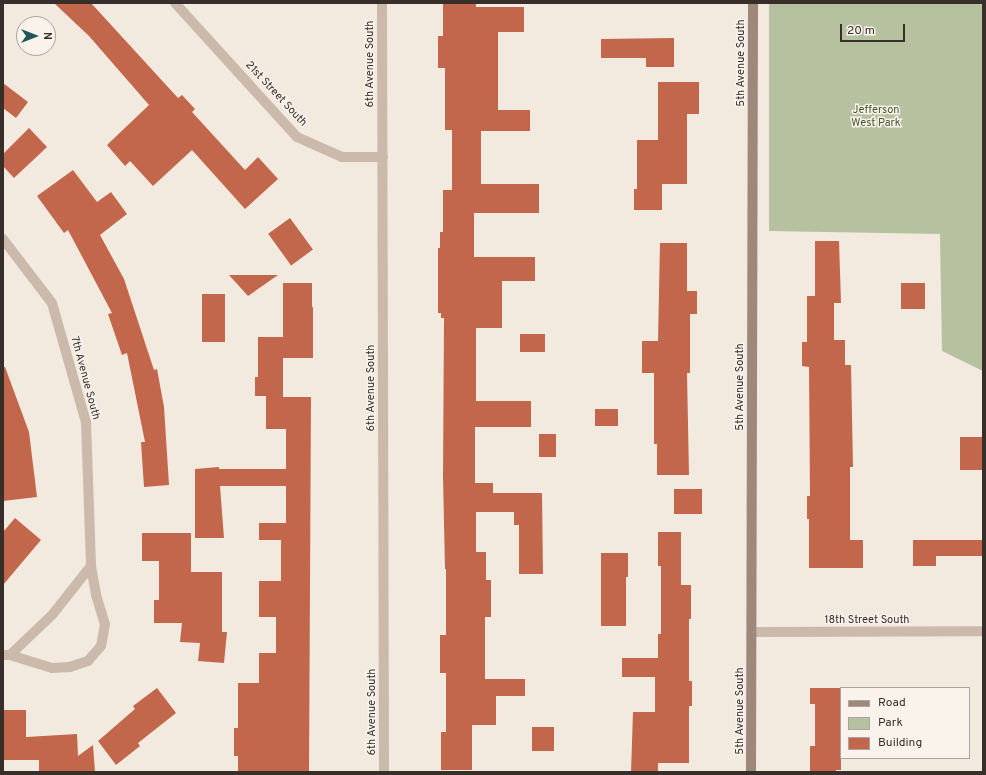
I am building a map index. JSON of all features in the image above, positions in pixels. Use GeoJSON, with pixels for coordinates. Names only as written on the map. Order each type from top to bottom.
{"type":"FeatureCollection","features":[{"type":"Feature","properties":{"kind":"street","name":"21st Street South"},"geometry":{"type":"LineString","coordinates":[[175,3],[298,137],[342,157],[383,157]]}},
{"type":"Feature","properties":{"kind":"street","name":"6th Avenue South"},"geometry":{"type":"LineString","coordinates":[[382,3],[384,772]]}},
{"type":"Feature","properties":{"kind":"street","name":"5th Avenue South"},"geometry":{"type":"LineString","coordinates":[[751,772],[753,3]]}},
{"type":"Feature","properties":{"kind":"street","name":"7th Avenue South"},"geometry":{"type":"LineString","coordinates":[[3,239],[52,304],[86,422],[91,566],[96,595],[105,624],[101,646],[88,661],[70,667],[52,668],[6,655]]}},
{"type":"Feature","properties":{"kind":"street"},"geometry":{"type":"LineString","coordinates":[[6,655],[52,615],[91,566]]}},
{"type":"Feature","properties":{"kind":"street","name":"18th Street South"},"geometry":{"type":"LineString","coordinates":[[752,632],[983,632]]}},
{"type":"Feature","properties":{"kind":"green space","name":"Jefferson West Park"},"geometry":{"type":"Polygon","coordinates":[[[769,3],[983,3],[983,371],[942,351],[940,234],[769,231],[769,3]]]}},
{"type":"Feature","properties":{"kind":"building"},"geometry":{"type":"Polygon","coordinates":[[[54,3],[91,3],[178,98],[182,95],[195,109],[192,112],[245,170],[258,157],[278,179],[245,209],[192,150],[153,186],[130,161],[125,166],[107,145],[149,105],[89,36],[54,3]]]}},
{"type":"Feature","properties":{"kind":"building"},"geometry":{"type":"Polygon","coordinates":[[[443,3],[476,3],[476,7],[524,7],[524,32],[498,32],[498,110],[530,110],[530,131],[481,131],[481,184],[539,184],[539,213],[474,213],[474,257],[535,257],[535,281],[502,281],[502,328],[476,328],[476,401],[531,401],[531,427],[475,427],[475,483],[493,483],[493,493],[542,493],[543,574],[519,574],[519,525],[514,525],[514,512],[476,512],[476,552],[486,552],[486,580],[491,580],[491,617],[485,617],[485,679],[525,679],[525,696],[496,696],[496,725],[472,725],[472,770],[441,770],[441,732],[446,732],[446,673],[440,673],[440,635],[446,635],[446,569],[443,476],[444,318],[441,318],[441,313],[438,313],[438,248],[440,248],[440,232],[443,232],[443,190],[452,190],[452,130],[445,130],[445,68],[438,68],[438,36],[443,36],[443,3]]]}},
{"type":"Feature","properties":{"kind":"building"},"geometry":{"type":"Polygon","coordinates":[[[674,38],[674,67],[646,67],[646,58],[601,58],[601,39],[674,38]]]}},
{"type":"Feature","properties":{"kind":"building"},"geometry":{"type":"Polygon","coordinates":[[[658,82],[699,82],[699,114],[687,114],[687,184],[662,184],[662,210],[634,210],[634,189],[637,189],[637,140],[658,140],[658,82]]]}},
{"type":"Feature","properties":{"kind":"building"},"geometry":{"type":"Polygon","coordinates":[[[3,83],[28,102],[16,118],[3,108],[3,83]]]}},
{"type":"Feature","properties":{"kind":"building"},"geometry":{"type":"Polygon","coordinates":[[[29,128],[47,147],[14,178],[3,166],[3,154],[29,128]]]}},
{"type":"Feature","properties":{"kind":"building"},"geometry":{"type":"Polygon","coordinates":[[[73,170],[97,202],[111,192],[127,214],[100,235],[124,279],[154,370],[157,369],[164,407],[169,485],[144,487],[141,442],[145,442],[127,353],[122,355],[108,314],[112,313],[68,230],[64,233],[37,196],[73,170]]]}},
{"type":"Feature","properties":{"kind":"building"},"geometry":{"type":"Polygon","coordinates":[[[290,218],[313,250],[291,265],[268,234],[290,218]]]}},
{"type":"Feature","properties":{"kind":"building"},"geometry":{"type":"Polygon","coordinates":[[[815,241],[839,241],[841,303],[834,303],[834,340],[845,340],[845,365],[851,365],[853,467],[850,467],[850,540],[863,540],[863,568],[809,568],[809,519],[807,519],[807,496],[810,496],[809,367],[802,366],[802,342],[807,342],[807,296],[815,296],[815,241]]]}},
{"type":"Feature","properties":{"kind":"building"},"geometry":{"type":"Polygon","coordinates":[[[660,243],[687,243],[687,291],[697,291],[697,314],[690,314],[690,373],[687,373],[689,475],[657,475],[657,444],[654,444],[654,373],[642,373],[642,341],[658,341],[660,243]]]}},
{"type":"Feature","properties":{"kind":"building"},"geometry":{"type":"Polygon","coordinates":[[[229,275],[278,275],[248,296],[229,275]]]}},
{"type":"Feature","properties":{"kind":"building"},"geometry":{"type":"Polygon","coordinates":[[[283,283],[312,283],[313,358],[283,358],[283,397],[311,397],[309,772],[238,772],[238,756],[234,756],[234,728],[238,728],[238,683],[259,683],[259,653],[276,653],[276,617],[259,617],[259,581],[281,581],[281,540],[259,540],[259,523],[286,523],[286,486],[220,486],[224,538],[195,538],[195,469],[219,467],[219,469],[286,469],[286,429],[266,429],[266,396],[255,396],[255,377],[258,377],[258,337],[283,337],[283,283]]]}},
{"type":"Feature","properties":{"kind":"building"},"geometry":{"type":"Polygon","coordinates":[[[901,283],[925,283],[925,309],[901,309],[901,283]]]}},
{"type":"Feature","properties":{"kind":"building"},"geometry":{"type":"Polygon","coordinates":[[[202,294],[225,294],[225,342],[202,342],[202,294]]]}},
{"type":"Feature","properties":{"kind":"building"},"geometry":{"type":"Polygon","coordinates":[[[520,334],[545,334],[545,352],[520,352],[520,334]]]}},
{"type":"Feature","properties":{"kind":"building"},"geometry":{"type":"Polygon","coordinates":[[[3,367],[5,367],[29,432],[37,497],[3,501],[3,367]]]}},
{"type":"Feature","properties":{"kind":"building"},"geometry":{"type":"Polygon","coordinates":[[[595,409],[618,409],[618,426],[595,426],[595,409]]]}},
{"type":"Feature","properties":{"kind":"building"},"geometry":{"type":"Polygon","coordinates":[[[539,434],[556,434],[556,457],[539,457],[539,434]]]}},
{"type":"Feature","properties":{"kind":"building"},"geometry":{"type":"Polygon","coordinates":[[[960,437],[983,437],[983,470],[960,470],[960,437]]]}},
{"type":"Feature","properties":{"kind":"building"},"geometry":{"type":"Polygon","coordinates":[[[674,489],[702,489],[702,514],[674,514],[674,489]]]}},
{"type":"Feature","properties":{"kind":"building"},"geometry":{"type":"Polygon","coordinates":[[[15,518],[41,540],[3,585],[3,532],[15,518]]]}},
{"type":"Feature","properties":{"kind":"building"},"geometry":{"type":"Polygon","coordinates":[[[658,532],[681,532],[681,585],[691,585],[691,619],[689,619],[689,681],[692,681],[692,706],[689,706],[689,763],[658,763],[658,772],[631,772],[633,712],[655,712],[655,677],[622,677],[622,658],[658,658],[658,634],[661,634],[661,566],[658,566],[658,532]]]}},
{"type":"Feature","properties":{"kind":"building"},"geometry":{"type":"Polygon","coordinates":[[[142,533],[191,533],[191,572],[222,572],[222,632],[227,632],[224,663],[198,661],[200,643],[180,642],[182,623],[154,623],[154,600],[159,600],[159,561],[142,561],[142,533]]]}},
{"type":"Feature","properties":{"kind":"building"},"geometry":{"type":"Polygon","coordinates":[[[913,540],[983,540],[983,556],[936,556],[936,566],[913,566],[913,540]]]}},
{"type":"Feature","properties":{"kind":"building"},"geometry":{"type":"Polygon","coordinates":[[[601,553],[628,553],[628,577],[626,577],[626,626],[601,626],[601,553]]]}},
{"type":"Feature","properties":{"kind":"building"},"geometry":{"type":"Polygon","coordinates":[[[157,688],[176,713],[138,743],[140,746],[116,765],[98,741],[135,709],[133,706],[157,688]]]}},
{"type":"Feature","properties":{"kind":"building"},"geometry":{"type":"Polygon","coordinates":[[[810,688],[840,688],[841,770],[836,770],[836,772],[810,772],[810,746],[815,746],[815,704],[810,704],[810,688]]]}},
{"type":"Feature","properties":{"kind":"building"},"geometry":{"type":"Polygon","coordinates":[[[3,710],[26,710],[26,737],[77,734],[78,756],[93,745],[95,772],[39,772],[39,760],[3,760],[3,710]]]}},
{"type":"Feature","properties":{"kind":"building"},"geometry":{"type":"Polygon","coordinates":[[[532,727],[554,727],[554,751],[532,751],[532,727]]]}}]}
